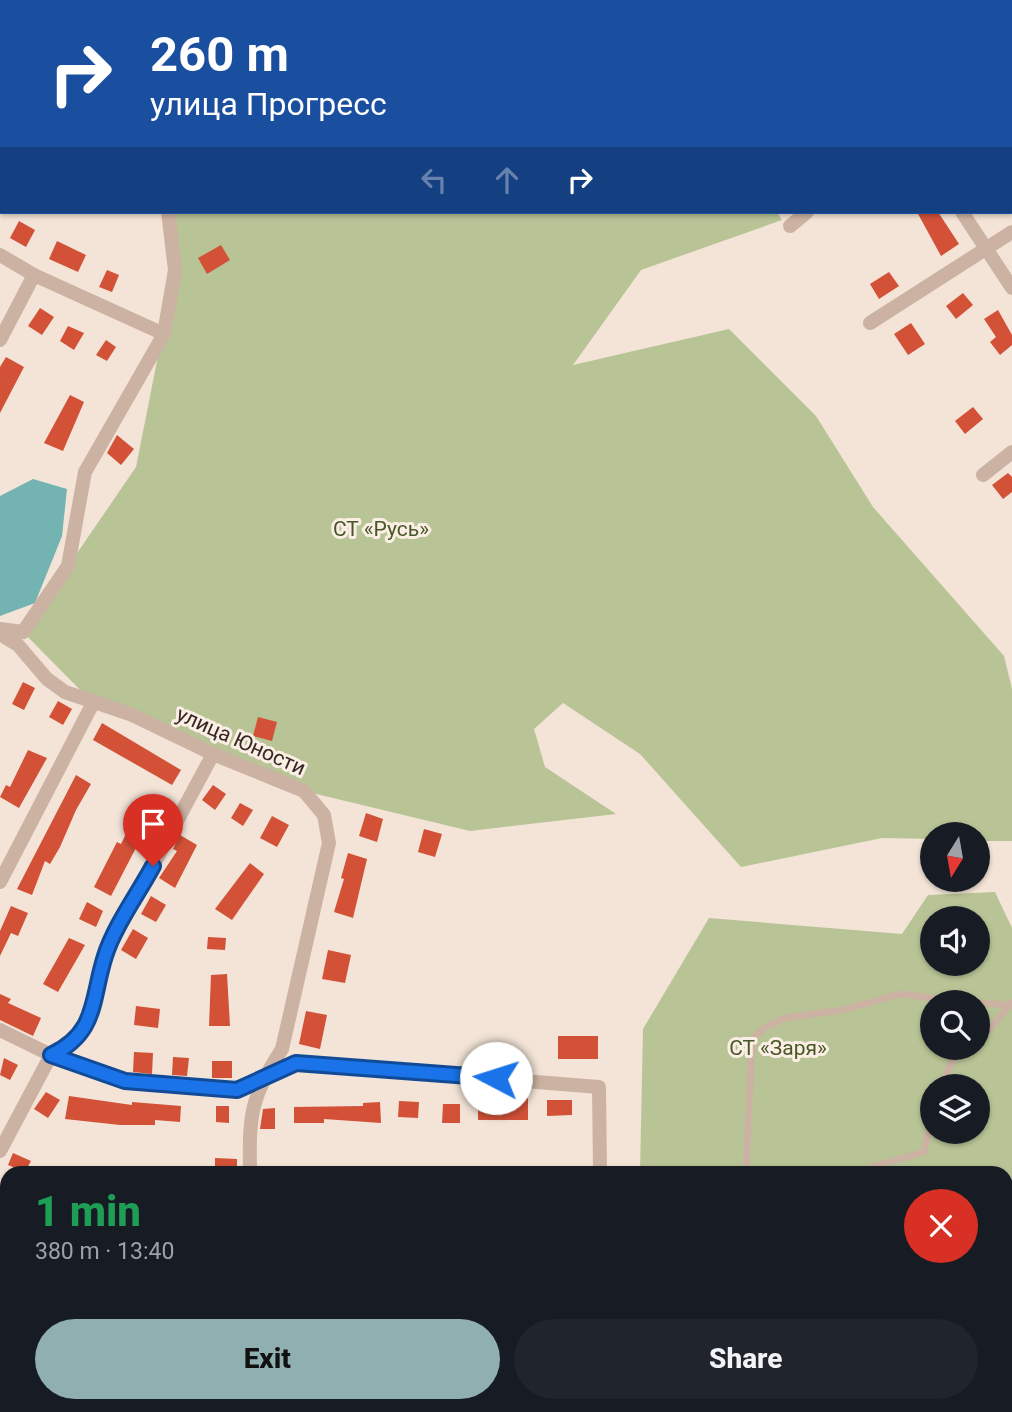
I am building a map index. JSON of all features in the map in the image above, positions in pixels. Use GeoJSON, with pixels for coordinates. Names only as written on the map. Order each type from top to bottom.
{"type":"FeatureCollection","features":[{"type":"Feature","properties":{"kind":"street"},"geometry":{"type":"LineString","coordinates":[[0,631],[23,632],[68,566],[86,472],[164,334],[175,270],[168,214]]}},
{"type":"Feature","properties":{"kind":"street"},"geometry":{"type":"LineString","coordinates":[[790,226],[805,214]]}},
{"type":"Feature","properties":{"kind":"street"},"geometry":{"type":"LineString","coordinates":[[963,214],[1012,288]]}},
{"type":"Feature","properties":{"kind":"street"},"geometry":{"type":"LineString","coordinates":[[870,323],[1012,232]]}},
{"type":"Feature","properties":{"kind":"street"},"geometry":{"type":"LineString","coordinates":[[0,255],[34,275],[164,334]]}},
{"type":"Feature","properties":{"kind":"street"},"geometry":{"type":"LineString","coordinates":[[0,340],[34,275]]}},
{"type":"Feature","properties":{"kind":"street"},"geometry":{"type":"LineString","coordinates":[[983,475],[1012,452]]}},
{"type":"Feature","properties":{"kind":"street","name":"улица Юности"},"geometry":{"type":"LineString","coordinates":[[0,631],[33,659],[47,680],[65,692],[130,714],[213,754],[304,791],[324,816],[329,844],[282,1049],[264,1077],[250,1117],[250,1166]]}},
{"type":"Feature","properties":{"kind":"street"},"geometry":{"type":"LineString","coordinates":[[0,882],[93,703]]}},
{"type":"Feature","properties":{"kind":"street"},"geometry":{"type":"LineString","coordinates":[[0,1151],[51,1055],[71,1046],[87,1022],[105,955],[213,754]]}},
{"type":"Feature","properties":{"kind":"street"},"geometry":{"type":"LineString","coordinates":[[0,1030],[51,1055],[125,1081],[237,1090],[296,1063],[600,1087],[600,1166]]}},
{"type":"Feature","properties":{"kind":"lane"},"geometry":{"type":"LineString","coordinates":[[746,1166],[752,1038],[764,1028],[785,1018],[843,1010],[901,994],[920,996]]}},
{"type":"Feature","properties":{"kind":"lane"},"geometry":{"type":"LineString","coordinates":[[990,1003],[1011,1004]]}},
{"type":"Feature","properties":{"kind":"lane"},"geometry":{"type":"LineString","coordinates":[[990,1028],[1011,1004]]}},
{"type":"Feature","properties":{"kind":"lane"},"geometry":{"type":"LineString","coordinates":[[876,1166],[924,1152],[926,1144]]}},
{"type":"Feature","properties":{"kind":"green space","name":"СТ «Русь»"},"geometry":{"type":"Polygon","coordinates":[[[168,214],[778,214],[782,220],[641,270],[573,365],[729,329],[816,416],[873,507],[1004,656],[1012,689],[1012,841],[990,841],[990,822],[920,822],[920,839],[882,838],[741,867],[640,754],[563,703],[534,729],[545,767],[616,814],[470,831],[304,791],[93,703],[23,632],[136,467],[175,270],[168,214]]]}},
{"type":"Feature","properties":{"kind":"green space","name":"СТ «Заря»"},"geometry":{"type":"Polygon","coordinates":[[[995,892],[1012,928],[1012,1166],[640,1166],[643,1029],[709,918],[902,934],[920,907],[920,976],[990,976],[990,906],[921,906],[928,895],[995,892]]]}},
{"type":"Feature","properties":{"kind":"water"},"geometry":{"type":"Polygon","coordinates":[[[33,479],[67,489],[62,536],[35,603],[0,616],[0,496],[33,479]]]}},
{"type":"Feature","properties":{"kind":"building"},"geometry":{"type":"Polygon","coordinates":[[[918,214],[939,214],[959,244],[941,256],[918,214]]]}},
{"type":"Feature","properties":{"kind":"building"},"geometry":{"type":"Polygon","coordinates":[[[19,221],[35,230],[26,247],[10,238],[19,221]]]}},
{"type":"Feature","properties":{"kind":"building"},"geometry":{"type":"Polygon","coordinates":[[[57,241],[86,255],[78,272],[49,259],[57,241]]]}},
{"type":"Feature","properties":{"kind":"building"},"geometry":{"type":"Polygon","coordinates":[[[221,245],[230,260],[207,274],[198,258],[221,245]]]}},
{"type":"Feature","properties":{"kind":"building"},"geometry":{"type":"Polygon","coordinates":[[[107,270],[119,275],[112,292],[99,287],[107,270]]]}},
{"type":"Feature","properties":{"kind":"building"},"geometry":{"type":"Polygon","coordinates":[[[889,272],[899,286],[879,299],[870,284],[889,272]]]}},
{"type":"Feature","properties":{"kind":"building"},"geometry":{"type":"Polygon","coordinates":[[[963,293],[973,305],[956,319],[946,306],[963,293]]]}},
{"type":"Feature","properties":{"kind":"building"},"geometry":{"type":"Polygon","coordinates":[[[40,308],[54,317],[42,335],[28,326],[40,308]]]}},
{"type":"Feature","properties":{"kind":"building"},"geometry":{"type":"Polygon","coordinates":[[[998,310],[1012,335],[1012,345],[1000,355],[990,342],[996,337],[984,319],[998,310]]]}},
{"type":"Feature","properties":{"kind":"building"},"geometry":{"type":"Polygon","coordinates":[[[911,323],[925,344],[908,355],[894,334],[911,323]]]}},
{"type":"Feature","properties":{"kind":"building"},"geometry":{"type":"Polygon","coordinates":[[[68,326],[84,333],[74,350],[60,341],[68,326]]]}},
{"type":"Feature","properties":{"kind":"building"},"geometry":{"type":"Polygon","coordinates":[[[106,340],[116,347],[107,361],[96,355],[106,340]]]}},
{"type":"Feature","properties":{"kind":"building"},"geometry":{"type":"Polygon","coordinates":[[[6,357],[24,367],[0,413],[0,367],[6,357]]]}},
{"type":"Feature","properties":{"kind":"building"},"geometry":{"type":"Polygon","coordinates":[[[70,395],[84,402],[63,451],[44,443],[70,395]]]}},
{"type":"Feature","properties":{"kind":"building"},"geometry":{"type":"Polygon","coordinates":[[[973,407],[983,419],[965,434],[955,421],[973,407]]]}},
{"type":"Feature","properties":{"kind":"building"},"geometry":{"type":"Polygon","coordinates":[[[117,435],[134,449],[121,465],[107,453],[117,435]]]}},
{"type":"Feature","properties":{"kind":"building"},"geometry":{"type":"Polygon","coordinates":[[[1008,473],[1012,477],[1012,492],[1003,499],[992,485],[1008,473]]]}},
{"type":"Feature","properties":{"kind":"building"},"geometry":{"type":"Polygon","coordinates":[[[23,682],[35,688],[24,710],[12,704],[23,682]]]}},
{"type":"Feature","properties":{"kind":"building"},"geometry":{"type":"Polygon","coordinates":[[[58,701],[72,709],[63,725],[49,717],[58,701]]]}},
{"type":"Feature","properties":{"kind":"building"},"geometry":{"type":"Polygon","coordinates":[[[258,717],[277,722],[272,741],[253,736],[258,717]]]}},
{"type":"Feature","properties":{"kind":"building"},"geometry":{"type":"Polygon","coordinates":[[[102,723],[181,770],[172,785],[93,740],[102,723]]]}},
{"type":"Feature","properties":{"kind":"building"},"geometry":{"type":"Polygon","coordinates":[[[28,750],[47,758],[19,808],[0,797],[6,785],[10,787],[28,750]]]}},
{"type":"Feature","properties":{"kind":"building"},"geometry":{"type":"Polygon","coordinates":[[[76,775],[91,784],[60,847],[50,864],[45,861],[32,895],[17,889],[76,775]]]}},
{"type":"Feature","properties":{"kind":"building"},"geometry":{"type":"Polygon","coordinates":[[[213,785],[226,794],[215,810],[202,800],[213,785]]]}},
{"type":"Feature","properties":{"kind":"building"},"geometry":{"type":"Polygon","coordinates":[[[240,803],[253,810],[243,826],[231,818],[240,803]]]}},
{"type":"Feature","properties":{"kind":"building"},"geometry":{"type":"Polygon","coordinates":[[[366,813],[383,819],[377,842],[359,836],[366,813]]]}},
{"type":"Feature","properties":{"kind":"building"},"geometry":{"type":"Polygon","coordinates":[[[272,816],[289,825],[277,847],[260,838],[272,816]]]}},
{"type":"Feature","properties":{"kind":"building"},"geometry":{"type":"Polygon","coordinates":[[[134,818],[153,827],[144,844],[139,842],[111,896],[94,887],[117,842],[121,844],[134,818]]]}},
{"type":"Feature","properties":{"kind":"building"},"geometry":{"type":"Polygon","coordinates":[[[424,829],[442,834],[435,857],[418,852],[424,829]]]}},
{"type":"Feature","properties":{"kind":"building"},"geometry":{"type":"Polygon","coordinates":[[[180,835],[197,845],[175,888],[159,878],[177,851],[173,849],[180,835]]]}},
{"type":"Feature","properties":{"kind":"building"},"geometry":{"type":"Polygon","coordinates":[[[348,853],[367,859],[353,918],[334,912],[344,879],[341,878],[348,853]]]}},
{"type":"Feature","properties":{"kind":"building"},"geometry":{"type":"Polygon","coordinates":[[[250,863],[264,874],[232,920],[215,909],[250,863]]]}},
{"type":"Feature","properties":{"kind":"building"},"geometry":{"type":"Polygon","coordinates":[[[151,896],[166,905],[156,922],[141,914],[151,896]]]}},
{"type":"Feature","properties":{"kind":"building"},"geometry":{"type":"Polygon","coordinates":[[[87,902],[103,911],[96,927],[79,919],[87,902]]]}},
{"type":"Feature","properties":{"kind":"building"},"geometry":{"type":"Polygon","coordinates":[[[11,906],[28,913],[18,936],[11,933],[0,956],[0,931],[11,906]]]}},
{"type":"Feature","properties":{"kind":"building"},"geometry":{"type":"Polygon","coordinates":[[[133,929],[148,938],[136,959],[121,950],[133,929]]]}},
{"type":"Feature","properties":{"kind":"building"},"geometry":{"type":"Polygon","coordinates":[[[208,937],[226,938],[225,950],[207,949],[208,937]]]}},
{"type":"Feature","properties":{"kind":"building"},"geometry":{"type":"Polygon","coordinates":[[[69,938],[85,945],[58,992],[43,984],[69,938]]]}},
{"type":"Feature","properties":{"kind":"building"},"geometry":{"type":"Polygon","coordinates":[[[328,950],[351,955],[345,983],[322,979],[328,950]]]}},
{"type":"Feature","properties":{"kind":"building"},"geometry":{"type":"Polygon","coordinates":[[[227,974],[230,1026],[209,1026],[211,975],[227,974]]]}},
{"type":"Feature","properties":{"kind":"building"},"geometry":{"type":"Polygon","coordinates":[[[0,994],[11,999],[8,1003],[41,1018],[33,1036],[0,1020],[0,994]]]}},
{"type":"Feature","properties":{"kind":"building"},"geometry":{"type":"Polygon","coordinates":[[[136,1006],[160,1009],[158,1028],[134,1025],[136,1006]]]}},
{"type":"Feature","properties":{"kind":"building"},"geometry":{"type":"Polygon","coordinates":[[[306,1011],[327,1015],[320,1049],[299,1044],[306,1011]]]}},
{"type":"Feature","properties":{"kind":"building"},"geometry":{"type":"Polygon","coordinates":[[[558,1036],[598,1036],[598,1059],[558,1059],[558,1036]]]}},
{"type":"Feature","properties":{"kind":"building"},"geometry":{"type":"Polygon","coordinates":[[[134,1052],[153,1053],[152,1074],[133,1072],[134,1052]]]}},
{"type":"Feature","properties":{"kind":"building"},"geometry":{"type":"Polygon","coordinates":[[[173,1057],[189,1058],[187,1076],[172,1075],[173,1057]]]}},
{"type":"Feature","properties":{"kind":"building"},"geometry":{"type":"Polygon","coordinates":[[[4,1058],[18,1065],[10,1080],[0,1075],[4,1058]]]}},
{"type":"Feature","properties":{"kind":"building"},"geometry":{"type":"Polygon","coordinates":[[[212,1061],[232,1061],[232,1078],[212,1078],[212,1061]]]}},
{"type":"Feature","properties":{"kind":"building"},"geometry":{"type":"Polygon","coordinates":[[[46,1092],[60,1100],[48,1118],[34,1109],[46,1092]]]}},
{"type":"Feature","properties":{"kind":"building"},"geometry":{"type":"Polygon","coordinates":[[[69,1096],[132,1105],[132,1102],[181,1106],[180,1122],[155,1120],[155,1125],[120,1125],[65,1119],[69,1096]]]}},
{"type":"Feature","properties":{"kind":"building"},"geometry":{"type":"Polygon","coordinates":[[[478,1097],[528,1098],[528,1120],[478,1120],[478,1097]]]}},
{"type":"Feature","properties":{"kind":"building"},"geometry":{"type":"Polygon","coordinates":[[[547,1100],[572,1100],[572,1115],[547,1116],[547,1100]]]}},
{"type":"Feature","properties":{"kind":"building"},"geometry":{"type":"Polygon","coordinates":[[[399,1101],[419,1102],[418,1118],[398,1117],[399,1101]]]}},
{"type":"Feature","properties":{"kind":"building"},"geometry":{"type":"Polygon","coordinates":[[[380,1102],[381,1123],[324,1119],[324,1123],[294,1123],[294,1107],[363,1106],[363,1103],[380,1102]]]}},
{"type":"Feature","properties":{"kind":"building"},"geometry":{"type":"Polygon","coordinates":[[[443,1104],[460,1104],[460,1123],[442,1123],[443,1104]]]}},
{"type":"Feature","properties":{"kind":"building"},"geometry":{"type":"Polygon","coordinates":[[[216,1106],[229,1106],[229,1123],[216,1122],[216,1106]]]}},
{"type":"Feature","properties":{"kind":"building"},"geometry":{"type":"Polygon","coordinates":[[[275,1108],[275,1129],[260,1129],[263,1109],[275,1108]]]}},
{"type":"Feature","properties":{"kind":"building"},"geometry":{"type":"Polygon","coordinates":[[[13,1153],[31,1161],[28,1166],[8,1165],[13,1153]]]}},
{"type":"Feature","properties":{"kind":"building"},"geometry":{"type":"Polygon","coordinates":[[[215,1158],[237,1159],[237,1166],[215,1166],[215,1158]]]}},
{"type":"Feature","properties":{"kind":"route"},"geometry":{"type":"LineString","coordinates":[[153,866],[105,955],[99,988],[87,1022],[71,1046],[51,1055],[125,1081],[237,1090],[296,1063],[496,1078]]}}]}
